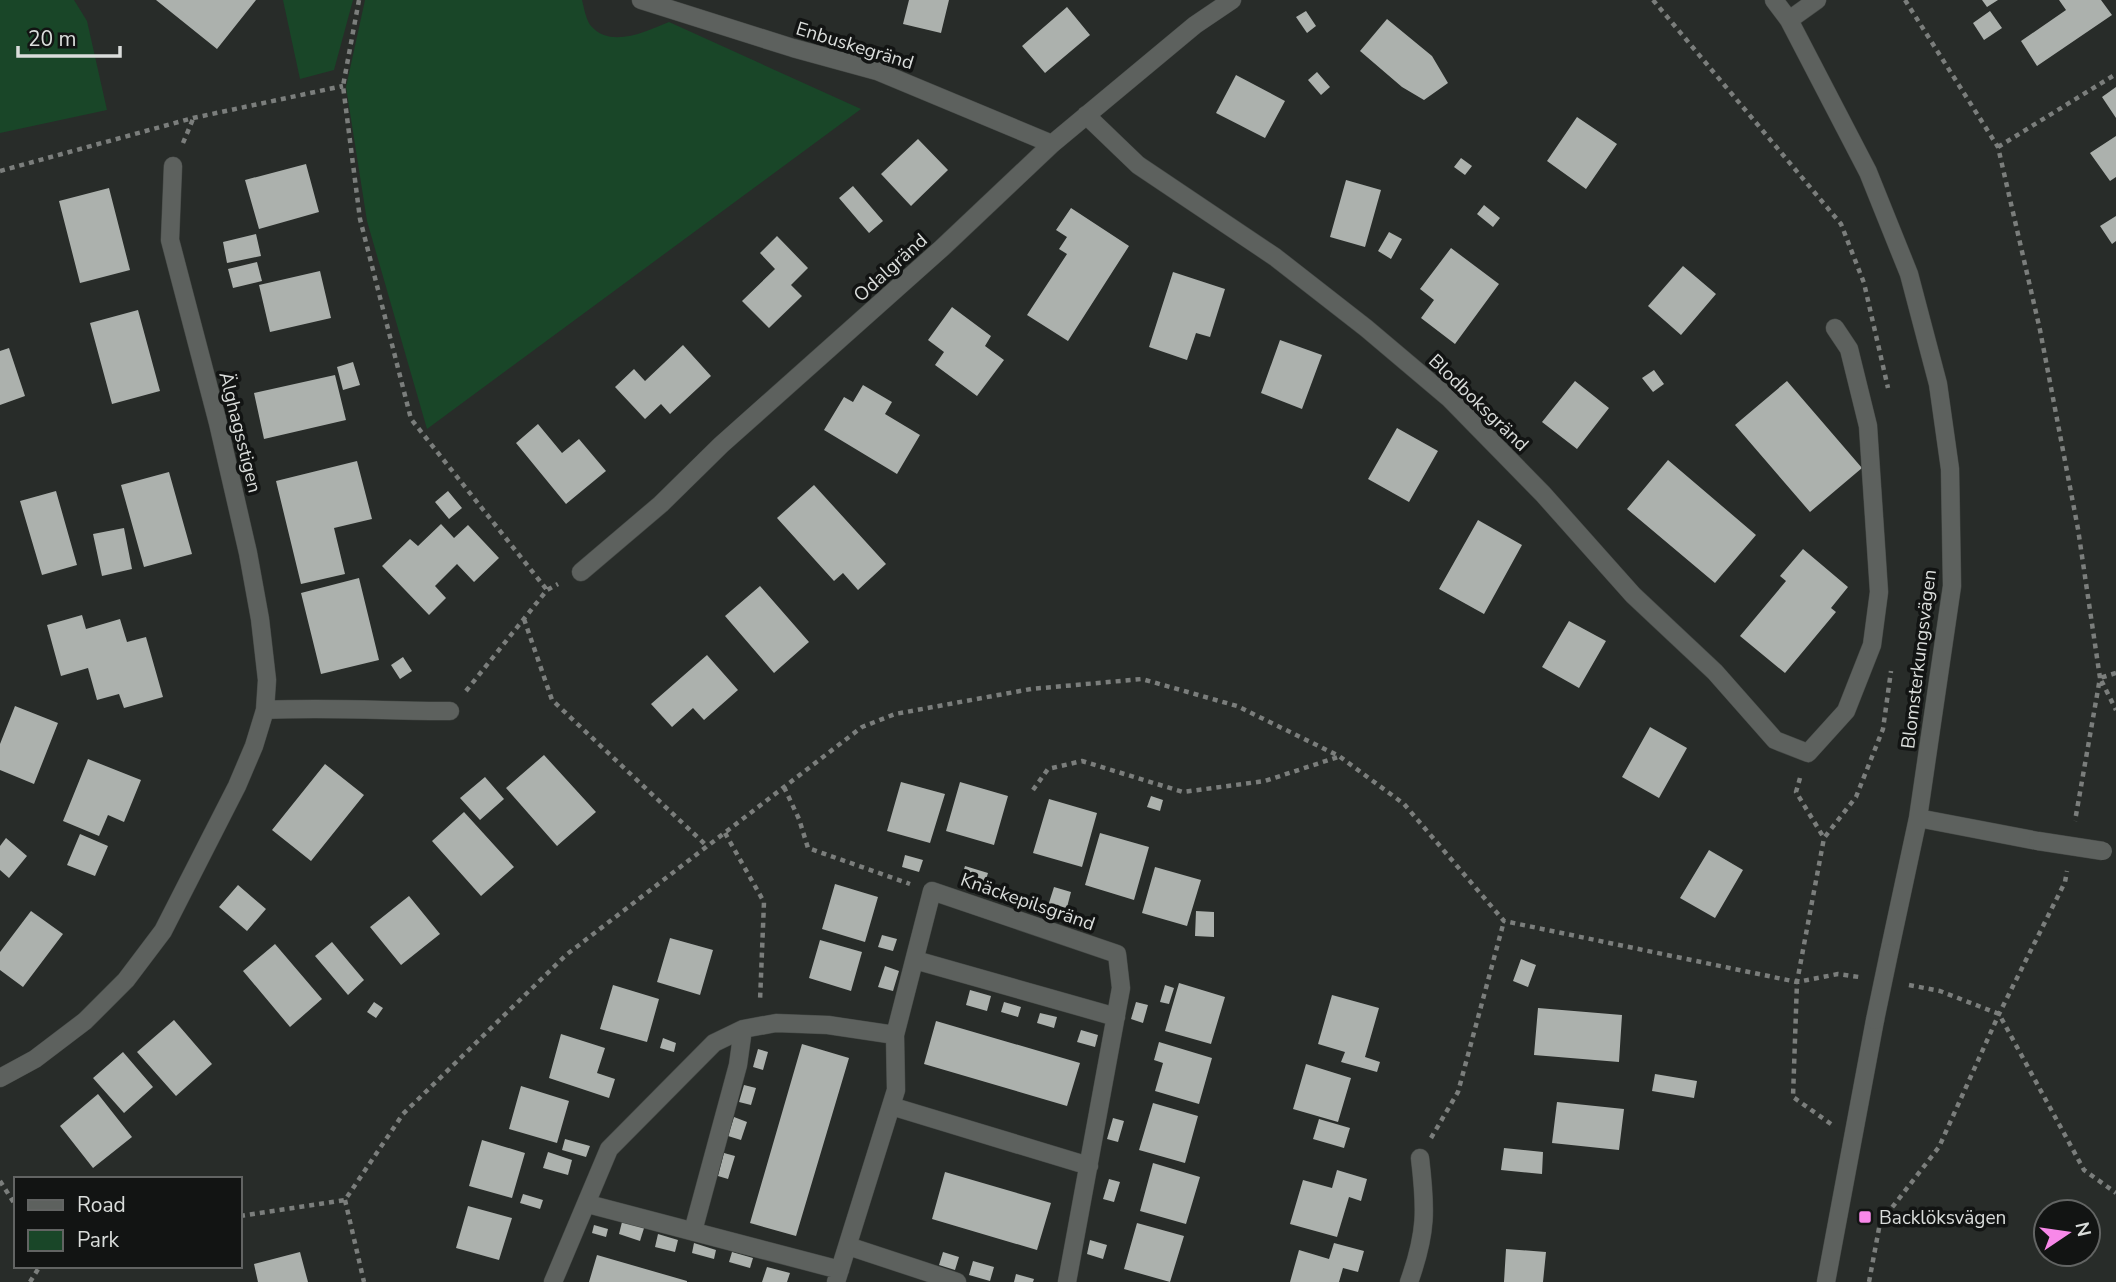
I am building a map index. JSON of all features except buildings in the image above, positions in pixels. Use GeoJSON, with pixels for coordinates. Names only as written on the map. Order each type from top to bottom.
{"type":"FeatureCollection","features":[{"type":"Feature","properties":{"kind":"street","name":"Enbuskegränd"},"geometry":{"type":"LineString","coordinates":[[641,0],[793,48],[877,71],[1052,144]]}},
{"type":"Feature","properties":{"kind":"street","name":"Odalgränd"},"geometry":{"type":"LineString","coordinates":[[581,572],[660,504],[731,436],[942,248],[1052,144],[1195,25],[1233,0]]}},
{"type":"Feature","properties":{"kind":"street","name":"Blomsterkungsvägen"},"geometry":{"type":"LineString","coordinates":[[1774,0],[1789,20],[1868,172],[1909,274],[1938,384],[1950,469],[1952,586],[1918,818],[1875,1020],[1826,1282]]}},
{"type":"Feature","properties":{"kind":"street"},"geometry":{"type":"LineString","coordinates":[[1789,20],[1817,0]]}},
{"type":"Feature","properties":{"kind":"street","name":"Blodboksgränd"},"geometry":{"type":"LineString","coordinates":[[1086,116],[1138,165],[1275,257],[1366,328],[1450,399],[1543,494],[1633,595],[1715,672],[1775,740],[1808,753]]}},
{"type":"Feature","properties":{"kind":"street","name":"Älghagsstigen"},"geometry":{"type":"LineString","coordinates":[[0,1078],[35,1059],[85,1021],[126,980],[163,931],[237,786],[254,746],[265,710],[267,680],[260,619],[248,553],[218,423],[170,240],[173,166]]}},
{"type":"Feature","properties":{"kind":"street"},"geometry":{"type":"LineString","coordinates":[[1808,753],[1846,711],[1872,645],[1880,592],[1868,426],[1849,349],[1835,328]]}},
{"type":"Feature","properties":{"kind":"street"},"geometry":{"type":"LineString","coordinates":[[265,710],[323,707],[384,711],[450,710]]}},
{"type":"Feature","properties":{"kind":"street"},"geometry":{"type":"LineString","coordinates":[[1918,818],[2109,853]]}},
{"type":"Feature","properties":{"kind":"street","name":"Knäckepilsgränd"},"geometry":{"type":"LineString","coordinates":[[588,1204],[693,1231],[838,1276],[896,1090],[895,1035],[932,891],[1117,954],[1121,988],[1067,1282]]}},
{"type":"Feature","properties":{"kind":"street"},"geometry":{"type":"LineString","coordinates":[[915,960],[1116,1017]]}},
{"type":"Feature","properties":{"kind":"street"},"geometry":{"type":"LineString","coordinates":[[553,1282],[609,1149],[714,1043],[751,1028],[776,1023],[828,1025],[895,1035]]}},
{"type":"Feature","properties":{"kind":"street"},"geometry":{"type":"LineString","coordinates":[[693,1231],[738,1065],[751,1028]]}},
{"type":"Feature","properties":{"kind":"street"},"geometry":{"type":"LineString","coordinates":[[891,1106],[1089,1166]]}},
{"type":"Feature","properties":{"kind":"street"},"geometry":{"type":"LineString","coordinates":[[1409,1282],[1422,1247],[1426,1205],[1420,1158]]}},
{"type":"Feature","properties":{"kind":"street"},"geometry":{"type":"LineString","coordinates":[[848,1246],[957,1282]]}},
{"type":"Feature","properties":{"kind":"path"},"geometry":{"type":"LineString","coordinates":[[359,0],[342,86],[360,219],[411,419],[547,590]]}},
{"type":"Feature","properties":{"kind":"path"},"geometry":{"type":"LineString","coordinates":[[1905,0],[1998,147],[2040,330],[2076,516],[2100,678],[2116,710]]}},
{"type":"Feature","properties":{"kind":"path"},"geometry":{"type":"LineString","coordinates":[[1656,2],[1840,224],[1864,284],[1889,396]]}},
{"type":"Feature","properties":{"kind":"path"},"geometry":{"type":"LineString","coordinates":[[1998,147],[2116,74]]}},
{"type":"Feature","properties":{"kind":"path"},"geometry":{"type":"LineString","coordinates":[[0,172],[193,118],[342,86]]}},
{"type":"Feature","properties":{"kind":"path"},"geometry":{"type":"LineString","coordinates":[[450,710],[547,590],[581,572]]}},
{"type":"Feature","properties":{"kind":"path"},"geometry":{"type":"LineString","coordinates":[[524,619],[552,700],[708,847]]}},
{"type":"Feature","properties":{"kind":"path"},"geometry":{"type":"LineString","coordinates":[[1852,1138],[1793,1097],[1797,982],[1824,838],[1856,797],[1883,730],[1892,664]]}},
{"type":"Feature","properties":{"kind":"path"},"geometry":{"type":"LineString","coordinates":[[2100,678],[2116,673]]}},
{"type":"Feature","properties":{"kind":"path"},"geometry":{"type":"LineString","coordinates":[[2074,828],[2100,678]]}},
{"type":"Feature","properties":{"kind":"path"},"geometry":{"type":"LineString","coordinates":[[1808,753],[1796,792],[1824,838]]}},
{"type":"Feature","properties":{"kind":"path"},"geometry":{"type":"LineString","coordinates":[[1032,790],[1048,769],[1082,761],[1183,792],[1265,781],[1339,756]]}},
{"type":"Feature","properties":{"kind":"path"},"geometry":{"type":"LineString","coordinates":[[784,787],[799,819],[808,848],[932,891]]}},
{"type":"Feature","properties":{"kind":"path"},"geometry":{"type":"LineString","coordinates":[[725,834],[764,902],[751,1028]]}},
{"type":"Feature","properties":{"kind":"path"},"geometry":{"type":"LineString","coordinates":[[1869,1282],[1880,1223],[1939,1147],[1999,1014],[2065,882],[2067,869]]}},
{"type":"Feature","properties":{"kind":"path"},"geometry":{"type":"LineString","coordinates":[[1420,1158],[1458,1092],[1504,921]]}},
{"type":"Feature","properties":{"kind":"path"},"geometry":{"type":"LineString","coordinates":[[1797,982],[1838,974],[1863,978]]}},
{"type":"Feature","properties":{"kind":"path"},"geometry":{"type":"LineString","coordinates":[[1902,984],[1940,990],[1999,1014],[2084,1170],[2116,1193]]}},
{"type":"Feature","properties":{"kind":"path"},"geometry":{"type":"LineString","coordinates":[[0,1181],[14,1203]]}},
{"type":"Feature","properties":{"kind":"path"},"geometry":{"type":"LineString","coordinates":[[345,1200],[364,1282]]}},
{"type":"Feature","properties":{"kind":"green space"},"geometry":{"type":"Polygon","coordinates":[[[0,0],[74,0],[87,21],[107,110],[0,133],[0,0]]]}},
{"type":"Feature","properties":{"kind":"green space"},"geometry":{"type":"Polygon","coordinates":[[[283,0],[353,0],[334,70],[300,79],[283,0]]]}},
{"type":"Feature","properties":{"kind":"green space"},"geometry":{"type":"Polygon","coordinates":[[[365,0],[582,0],[589,23],[599,33],[629,36],[669,22],[861,109],[427,429],[367,221],[346,87],[365,0]]]}},
{"type":"Feature","properties":{"kind":"place","name":"Backlöksvägen"},"geometry":{"type":"Point","coordinates":[1865,1217]}}]}
